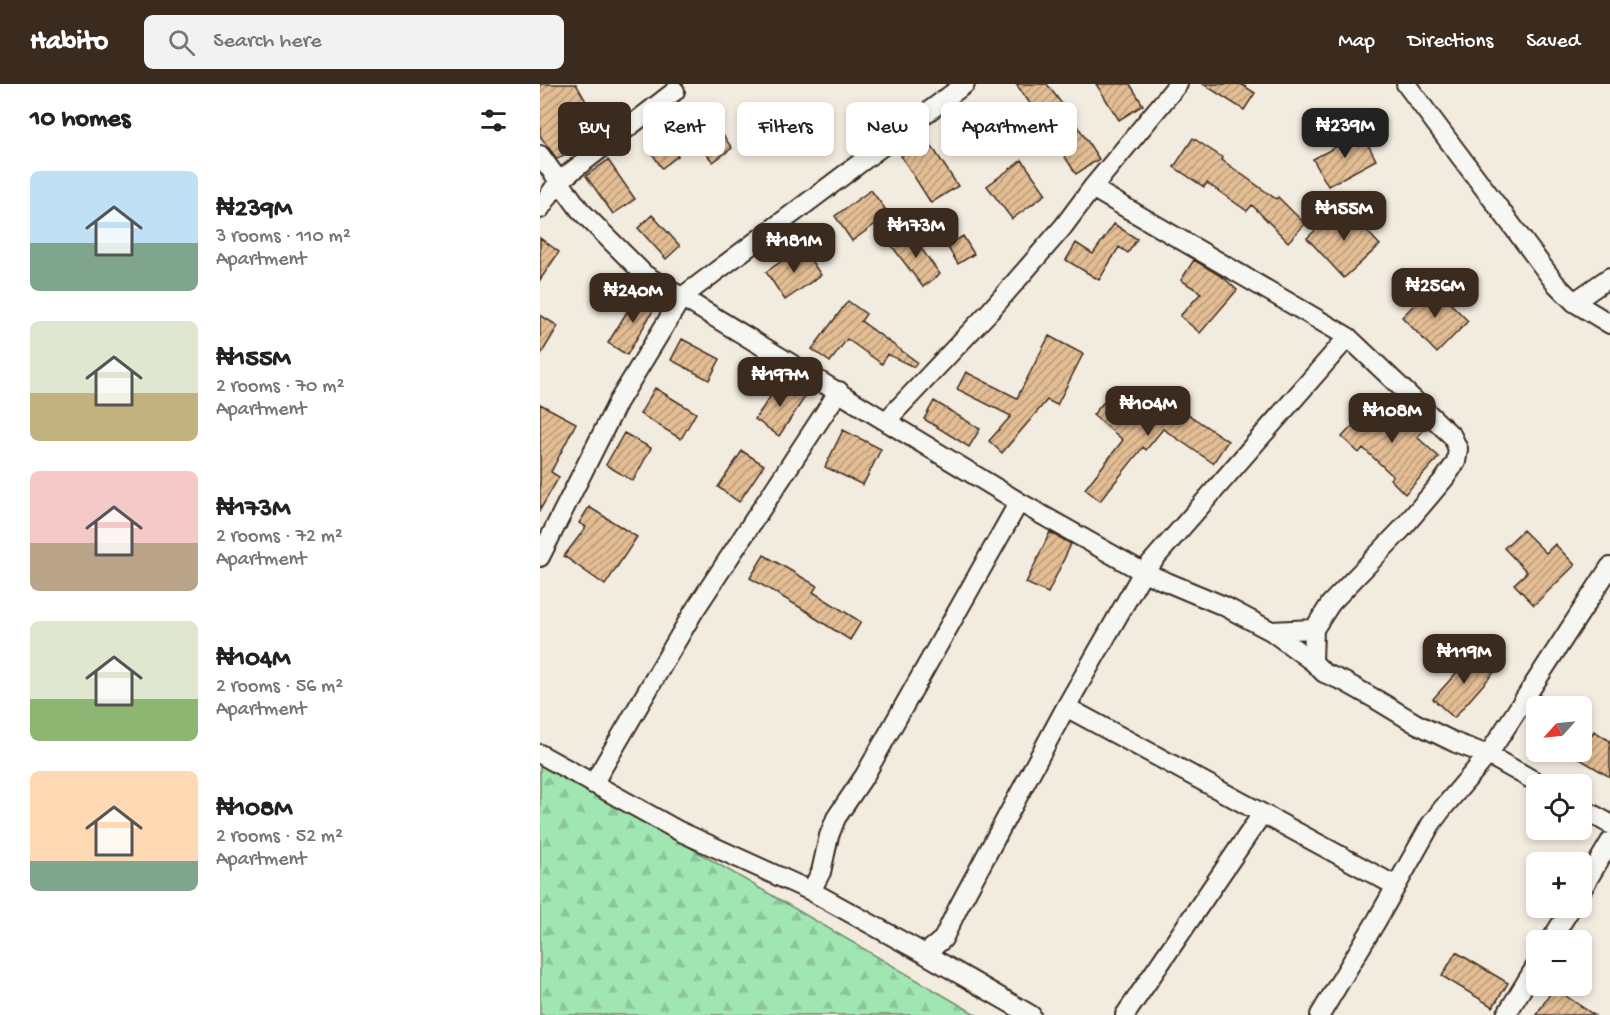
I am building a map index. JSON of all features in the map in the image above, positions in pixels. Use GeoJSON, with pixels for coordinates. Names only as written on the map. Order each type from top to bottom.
{"type":"FeatureCollection","features":[{"type":"Feature","properties":{"kind":"street"},"geometry":{"type":"LineString","coordinates":[[540,557],[618,402],[682,297],[965,84]]}},
{"type":"Feature","properties":{"kind":"street"},"geometry":{"type":"LineString","coordinates":[[887,420],[991,310],[1063,227],[1092,188],[1178,84]]}},
{"type":"Feature","properties":{"kind":"street"},"geometry":{"type":"LineString","coordinates":[[1406,84],[1555,283],[1574,302],[1610,324]]}},
{"type":"Feature","properties":{"kind":"street"},"geometry":{"type":"LineString","coordinates":[[540,209],[558,182],[677,86]]}},
{"type":"Feature","properties":{"kind":"street"},"geometry":{"type":"LineString","coordinates":[[540,155],[580,210],[645,275],[1019,501],[1143,572],[1224,606],[1270,631],[1324,673],[1369,695],[1415,723],[1456,743],[1488,755],[1526,776]]}},
{"type":"Feature","properties":{"kind":"street"},"geometry":{"type":"LineString","coordinates":[[1092,188],[1348,337],[1452,436],[1458,449],[1456,462],[1401,530],[1331,603],[1314,629],[1312,662]]}},
{"type":"Feature","properties":{"kind":"street"},"geometry":{"type":"LineString","coordinates":[[1574,302],[1610,277]]}},
{"type":"Feature","properties":{"kind":"street"},"geometry":{"type":"LineString","coordinates":[[925,954],[943,939],[1066,707],[1143,572],[1348,337]]}},
{"type":"Feature","properties":{"kind":"street"},"geometry":{"type":"LineString","coordinates":[[593,783],[694,611],[839,391]]}},
{"type":"Feature","properties":{"kind":"street"},"geometry":{"type":"LineString","coordinates":[[811,891],[821,872],[829,836],[836,818],[865,775],[1019,501]]}},
{"type":"Feature","properties":{"kind":"street"},"geometry":{"type":"LineString","coordinates":[[1320,1015],[1431,825],[1488,755],[1610,567]]}},
{"type":"Feature","properties":{"kind":"street"},"geometry":{"type":"LineString","coordinates":[[1270,631],[1314,629]]}},
{"type":"Feature","properties":{"kind":"street"},"geometry":{"type":"LineString","coordinates":[[1066,707],[1396,886]]}},
{"type":"Feature","properties":{"kind":"street"},"geometry":{"type":"LineString","coordinates":[[540,754],[679,831],[811,891],[1031,1015]]}},
{"type":"Feature","properties":{"kind":"street"},"geometry":{"type":"LineString","coordinates":[[1125,1015],[1262,814]]}},
{"type":"Feature","properties":{"kind":"street"},"geometry":{"type":"LineString","coordinates":[[1592,814],[1610,824]]}},
{"type":"Feature","properties":{"kind":"street"},"geometry":{"type":"LineString","coordinates":[[1592,872],[1610,842]]}},
{"type":"Feature","properties":{"kind":"street"},"geometry":{"type":"LineString","coordinates":[[1506,1015],[1526,982]]}},
{"type":"Feature","properties":{"kind":"green space"},"geometry":{"type":"Polygon","coordinates":[[[540,760],[977,1015],[540,1015],[540,760]]]}},
{"type":"Feature","properties":{"kind":"building"},"geometry":{"type":"Polygon","coordinates":[[[540,84],[576,84],[586,102],[558,102],[558,156],[562,156],[557,159],[540,136],[540,84]]]}},
{"type":"Feature","properties":{"kind":"building"},"geometry":{"type":"Polygon","coordinates":[[[1016,84],[1047,84],[1060,102],[1029,102],[1016,84]]]}},
{"type":"Feature","properties":{"kind":"building"},"geometry":{"type":"Polygon","coordinates":[[[1096,84],[1130,84],[1143,105],[1119,120],[1096,84]]]}},
{"type":"Feature","properties":{"kind":"building"},"geometry":{"type":"Polygon","coordinates":[[[1203,84],[1241,84],[1255,93],[1244,110],[1203,84]]]}},
{"type":"Feature","properties":{"kind":"building"},"geometry":{"type":"Polygon","coordinates":[[[1077,125],[1099,159],[1076,174],[1064,156],[1077,156],[1077,125]]]}},
{"type":"Feature","properties":{"kind":"building"},"geometry":{"type":"Polygon","coordinates":[[[1362,133],[1376,160],[1328,186],[1313,159],[1362,133]]]}},
{"type":"Feature","properties":{"kind":"building"},"geometry":{"type":"Polygon","coordinates":[[[725,138],[732,148],[725,153],[725,138]]]}},
{"type":"Feature","properties":{"kind":"building"},"geometry":{"type":"Polygon","coordinates":[[[1193,138],[1276,199],[1278,197],[1305,224],[1288,242],[1252,205],[1247,211],[1207,183],[1204,187],[1174,167],[1193,138]]]}},
{"type":"Feature","properties":{"kind":"building"},"geometry":{"type":"Polygon","coordinates":[[[929,142],[958,186],[931,203],[901,156],[929,156],[929,142]]]}},
{"type":"Feature","properties":{"kind":"building"},"geometry":{"type":"Polygon","coordinates":[[[654,156],[678,156],[662,168],[654,156]]]}},
{"type":"Feature","properties":{"kind":"building"},"geometry":{"type":"Polygon","coordinates":[[[708,156],[721,156],[713,162],[708,156]]]}},
{"type":"Feature","properties":{"kind":"building"},"geometry":{"type":"Polygon","coordinates":[[[608,160],[635,199],[613,214],[586,176],[608,160]]]}},
{"type":"Feature","properties":{"kind":"building"},"geometry":{"type":"Polygon","coordinates":[[[1022,160],[1046,194],[1012,219],[987,186],[1022,160]]]}},
{"type":"Feature","properties":{"kind":"building"},"geometry":{"type":"Polygon","coordinates":[[[871,190],[889,214],[852,241],[835,216],[871,190]]]}},
{"type":"Feature","properties":{"kind":"building"},"geometry":{"type":"Polygon","coordinates":[[[1343,205],[1380,245],[1344,278],[1307,238],[1343,205]]]}},
{"type":"Feature","properties":{"kind":"building"},"geometry":{"type":"Polygon","coordinates":[[[652,215],[680,246],[666,259],[638,228],[652,215]]]}},
{"type":"Feature","properties":{"kind":"building"},"geometry":{"type":"Polygon","coordinates":[[[1114,224],[1137,239],[1128,253],[1119,247],[1099,280],[1066,260],[1076,243],[1093,254],[1114,224]]]}},
{"type":"Feature","properties":{"kind":"building"},"geometry":{"type":"Polygon","coordinates":[[[909,232],[940,274],[923,287],[891,245],[909,232]]]}},
{"type":"Feature","properties":{"kind":"building"},"geometry":{"type":"Polygon","coordinates":[[[963,236],[974,254],[958,264],[947,246],[963,236]]]}},
{"type":"Feature","properties":{"kind":"building"},"geometry":{"type":"Polygon","coordinates":[[[540,238],[559,252],[540,280],[540,238]]]}},
{"type":"Feature","properties":{"kind":"building"},"geometry":{"type":"Polygon","coordinates":[[[802,247],[821,275],[785,300],[766,272],[802,247]]]}},
{"type":"Feature","properties":{"kind":"building"},"geometry":{"type":"Polygon","coordinates":[[[1194,260],[1224,278],[1237,290],[1200,333],[1180,316],[1201,293],[1181,280],[1194,260]]]}},
{"type":"Feature","properties":{"kind":"building"},"geometry":{"type":"Polygon","coordinates":[[[1433,286],[1468,321],[1437,353],[1402,317],[1433,286]]]}},
{"type":"Feature","properties":{"kind":"building"},"geometry":{"type":"Polygon","coordinates":[[[639,292],[657,304],[627,355],[608,343],[639,292]]]}},
{"type":"Feature","properties":{"kind":"building"},"geometry":{"type":"Polygon","coordinates":[[[848,301],[866,314],[861,321],[917,362],[914,367],[887,354],[882,364],[847,339],[830,362],[812,349],[848,301]]]}},
{"type":"Feature","properties":{"kind":"building"},"geometry":{"type":"Polygon","coordinates":[[[540,315],[558,326],[540,356],[540,315]]]}},
{"type":"Feature","properties":{"kind":"building"},"geometry":{"type":"Polygon","coordinates":[[[1049,336],[1083,354],[1057,405],[1047,400],[1002,453],[989,441],[1011,416],[957,389],[966,372],[1017,398],[1049,336]]]}},
{"type":"Feature","properties":{"kind":"building"},"geometry":{"type":"Polygon","coordinates":[[[682,339],[720,359],[709,380],[671,360],[682,339]]]}},
{"type":"Feature","properties":{"kind":"building"},"geometry":{"type":"Polygon","coordinates":[[[781,381],[805,397],[779,436],[755,419],[781,381]]]}},
{"type":"Feature","properties":{"kind":"building"},"geometry":{"type":"Polygon","coordinates":[[[655,388],[696,413],[681,439],[640,414],[655,388]]]}},
{"type":"Feature","properties":{"kind":"building"},"geometry":{"type":"Polygon","coordinates":[[[1113,391],[1146,419],[1165,396],[1228,441],[1213,463],[1163,429],[1146,450],[1143,447],[1100,501],[1085,489],[1123,440],[1093,415],[1113,391]]]}},
{"type":"Feature","properties":{"kind":"building"},"geometry":{"type":"Polygon","coordinates":[[[1379,397],[1402,419],[1407,414],[1424,430],[1417,437],[1439,457],[1405,494],[1390,479],[1393,476],[1363,448],[1359,453],[1342,437],[1379,397]]]}},
{"type":"Feature","properties":{"kind":"building"},"geometry":{"type":"Polygon","coordinates":[[[934,401],[980,429],[969,447],[924,419],[934,401]]]}},
{"type":"Feature","properties":{"kind":"building"},"geometry":{"type":"Polygon","coordinates":[[[540,404],[576,423],[551,472],[559,477],[540,510],[540,404]]]}},
{"type":"Feature","properties":{"kind":"building"},"geometry":{"type":"Polygon","coordinates":[[[843,430],[881,449],[863,485],[825,467],[843,430]]]}},
{"type":"Feature","properties":{"kind":"building"},"geometry":{"type":"Polygon","coordinates":[[[624,433],[651,448],[633,481],[606,465],[624,433]]]}},
{"type":"Feature","properties":{"kind":"building"},"geometry":{"type":"Polygon","coordinates":[[[742,451],[764,465],[739,502],[718,487],[742,451]]]}},
{"type":"Feature","properties":{"kind":"building"},"geometry":{"type":"Polygon","coordinates":[[[589,507],[637,537],[605,585],[564,556],[586,527],[579,523],[589,507]]]}},
{"type":"Feature","properties":{"kind":"building"},"geometry":{"type":"Polygon","coordinates":[[[1523,530],[1546,553],[1555,544],[1575,565],[1534,605],[1514,584],[1527,572],[1504,548],[1523,530]]]}},
{"type":"Feature","properties":{"kind":"building"},"geometry":{"type":"Polygon","coordinates":[[[1050,532],[1071,544],[1048,593],[1026,583],[1050,532]]]}},
{"type":"Feature","properties":{"kind":"building"},"geometry":{"type":"Polygon","coordinates":[[[764,555],[817,586],[813,592],[861,622],[850,640],[750,578],[764,555]]]}},
{"type":"Feature","properties":{"kind":"building"},"geometry":{"type":"Polygon","coordinates":[[[1474,653],[1495,671],[1454,718],[1433,699],[1474,653]]]}},
{"type":"Feature","properties":{"kind":"building"},"geometry":{"type":"Polygon","coordinates":[[[1594,731],[1610,741],[1610,777],[1585,762],[1592,762],[1594,731]]]}},
{"type":"Feature","properties":{"kind":"building"},"geometry":{"type":"Polygon","coordinates":[[[1456,952],[1508,983],[1493,1007],[1442,976],[1456,952]]]}},
{"type":"Feature","properties":{"kind":"building"},"geometry":{"type":"Polygon","coordinates":[[[1549,996],[1566,996],[1594,1015],[1536,1015],[1549,996]]]}}]}
